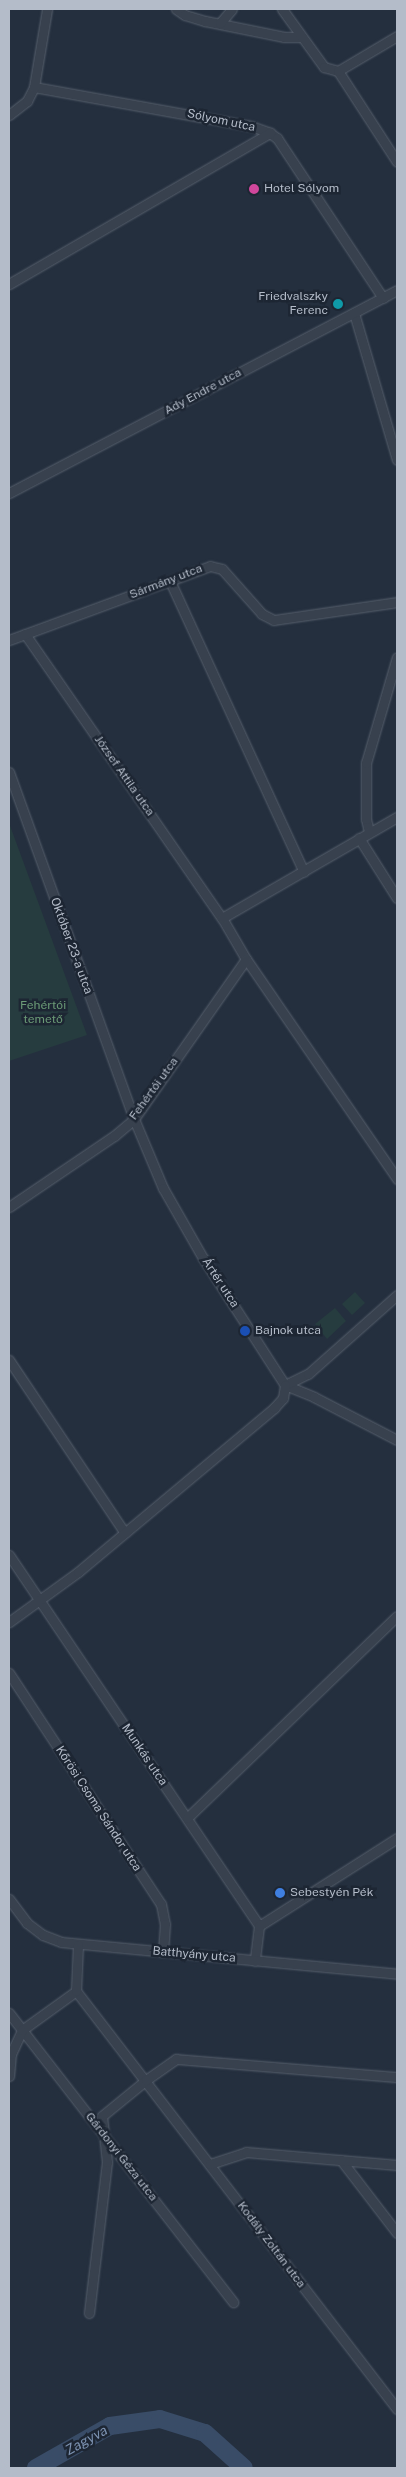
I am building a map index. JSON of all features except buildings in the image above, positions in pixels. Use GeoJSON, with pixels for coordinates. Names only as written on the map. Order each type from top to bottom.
{"type":"FeatureCollection","features":[{"type":"Feature","properties":{"kind":"street"},"geometry":{"type":"LineString","coordinates":[[9,115],[27,101],[34,87],[47,9]]}},
{"type":"Feature","properties":{"kind":"street"},"geometry":{"type":"LineString","coordinates":[[176,9],[185,15],[220,23],[284,37],[301,37]]}},
{"type":"Feature","properties":{"kind":"street"},"geometry":{"type":"LineString","coordinates":[[220,23],[232,9]]}},
{"type":"Feature","properties":{"kind":"street"},"geometry":{"type":"LineString","coordinates":[[282,9],[324,67],[338,71],[397,162]]}},
{"type":"Feature","properties":{"kind":"street"},"geometry":{"type":"LineString","coordinates":[[338,71],[397,36]]}},
{"type":"Feature","properties":{"kind":"street","name":"Sólyom utca"},"geometry":{"type":"LineString","coordinates":[[34,87],[251,126],[270,133],[277,138],[383,298]]}},
{"type":"Feature","properties":{"kind":"street"},"geometry":{"type":"LineString","coordinates":[[9,284],[270,133]]}},
{"type":"Feature","properties":{"kind":"street","name":"Ady Endre utca"},"geometry":{"type":"LineString","coordinates":[[9,493],[397,290]]}},
{"type":"Feature","properties":{"kind":"street"},"geometry":{"type":"LineString","coordinates":[[354,312],[397,460]]}},
{"type":"Feature","properties":{"kind":"street","name":"Sármány utca"},"geometry":{"type":"LineString","coordinates":[[9,640],[210,566],[222,569],[262,614],[274,620],[397,602]]}},
{"type":"Feature","properties":{"kind":"street"},"geometry":{"type":"LineString","coordinates":[[170,581],[304,872]]}},
{"type":"Feature","properties":{"kind":"street","name":"József Attila utca"},"geometry":{"type":"LineString","coordinates":[[25,634],[222,918],[246,959],[397,1179]]}},
{"type":"Feature","properties":{"kind":"street"},"geometry":{"type":"LineString","coordinates":[[369,832],[366,819],[366,763],[397,657]]}},
{"type":"Feature","properties":{"kind":"street","name":"Október 23-a utca"},"geometry":{"type":"LineString","coordinates":[[9,772],[134,1119]]}},
{"type":"Feature","properties":{"kind":"street"},"geometry":{"type":"LineString","coordinates":[[222,918],[397,817]]}},
{"type":"Feature","properties":{"kind":"street"},"geometry":{"type":"LineString","coordinates":[[359,838],[397,898]]}},
{"type":"Feature","properties":{"kind":"street","name":"Fehértói utca"},"geometry":{"type":"LineString","coordinates":[[9,1207],[114,1136],[134,1119],[246,959]]}},
{"type":"Feature","properties":{"kind":"street","name":"Ártér utca"},"geometry":{"type":"LineString","coordinates":[[134,1119],[163,1188],[203,1258],[285,1385]]}},
{"type":"Feature","properties":{"kind":"street"},"geometry":{"type":"LineString","coordinates":[[285,1385],[308,1374],[397,1295]]}},
{"type":"Feature","properties":{"kind":"street"},"geometry":{"type":"LineString","coordinates":[[9,1360],[125,1533]]}},
{"type":"Feature","properties":{"kind":"street"},"geometry":{"type":"LineString","coordinates":[[285,1385],[314,1397],[397,1440]]}},
{"type":"Feature","properties":{"kind":"street"},"geometry":{"type":"LineString","coordinates":[[9,1622],[38,1599],[78,1572],[274,1408],[283,1398],[285,1385]]}},
{"type":"Feature","properties":{"kind":"street","name":"Munkás utca"},"geometry":{"type":"LineString","coordinates":[[9,1556],[260,1926]]}},
{"type":"Feature","properties":{"kind":"street"},"geometry":{"type":"LineString","coordinates":[[187,1818],[397,1616]]}},
{"type":"Feature","properties":{"kind":"street","name":"Kőrösi Csoma Sándor utca"},"geometry":{"type":"LineString","coordinates":[[9,1673],[161,1904],[165,1924],[163,1952]]}},
{"type":"Feature","properties":{"kind":"street"},"geometry":{"type":"LineString","coordinates":[[255,1961],[260,1926],[397,1838]]}},
{"type":"Feature","properties":{"kind":"street","name":"Batthyány utca"},"geometry":{"type":"LineString","coordinates":[[9,1899],[27,1923],[43,1936],[61,1942],[397,1974]]}},
{"type":"Feature","properties":{"kind":"street"},"geometry":{"type":"LineString","coordinates":[[9,2076],[11,2054],[22,2030],[76,1991],[78,1945]]}},
{"type":"Feature","properties":{"kind":"street","name":"Kodály Zoltán utca"},"geometry":{"type":"LineString","coordinates":[[76,1991],[397,2409]]}},
{"type":"Feature","properties":{"kind":"street","name":"Gárdonyi Géza utca"},"geometry":{"type":"LineString","coordinates":[[9,2013],[233,2302]]}},
{"type":"Feature","properties":{"kind":"street"},"geometry":{"type":"LineString","coordinates":[[89,2313],[107,2162],[102,2116],[146,2080],[176,2059],[397,2077]]}},
{"type":"Feature","properties":{"kind":"street"},"geometry":{"type":"LineString","coordinates":[[210,2164],[246,2152],[397,2165]]}},
{"type":"Feature","properties":{"kind":"street"},"geometry":{"type":"LineString","coordinates":[[341,2160],[397,2234]]}},
{"type":"Feature","properties":{"kind":"green space","name":"Fehértói temető"},"geometry":{"type":"Polygon","coordinates":[[[9,823],[87,1035],[9,1061],[9,823]]]}},
{"type":"Feature","properties":{"kind":"green space"},"geometry":{"type":"Polygon","coordinates":[[[355,1292],[365,1303],[352,1315],[342,1304],[355,1292]]]}},
{"type":"Feature","properties":{"kind":"green space"},"geometry":{"type":"Polygon","coordinates":[[[335,1308],[346,1321],[327,1339],[315,1324],[335,1308]]]}},
{"type":"Feature","properties":{"kind":"waterway","name":"Zagyva"},"geometry":{"type":"LineString","coordinates":[[36,2468],[110,2426],[160,2419],[205,2433],[244,2468]]}},
{"type":"Feature","properties":{"kind":"place","name":"Hotel Sólyom"},"geometry":{"type":"Point","coordinates":[254,189]}},
{"type":"Feature","properties":{"kind":"place","name":"Friedvalszky Ferenc"},"geometry":{"type":"Point","coordinates":[338,304]}},
{"type":"Feature","properties":{"kind":"place","name":"Bajnok utca"},"geometry":{"type":"Point","coordinates":[245,1331]}},
{"type":"Feature","properties":{"kind":"place","name":"Sebestyén Pék"},"geometry":{"type":"Point","coordinates":[280,1893]}}]}
